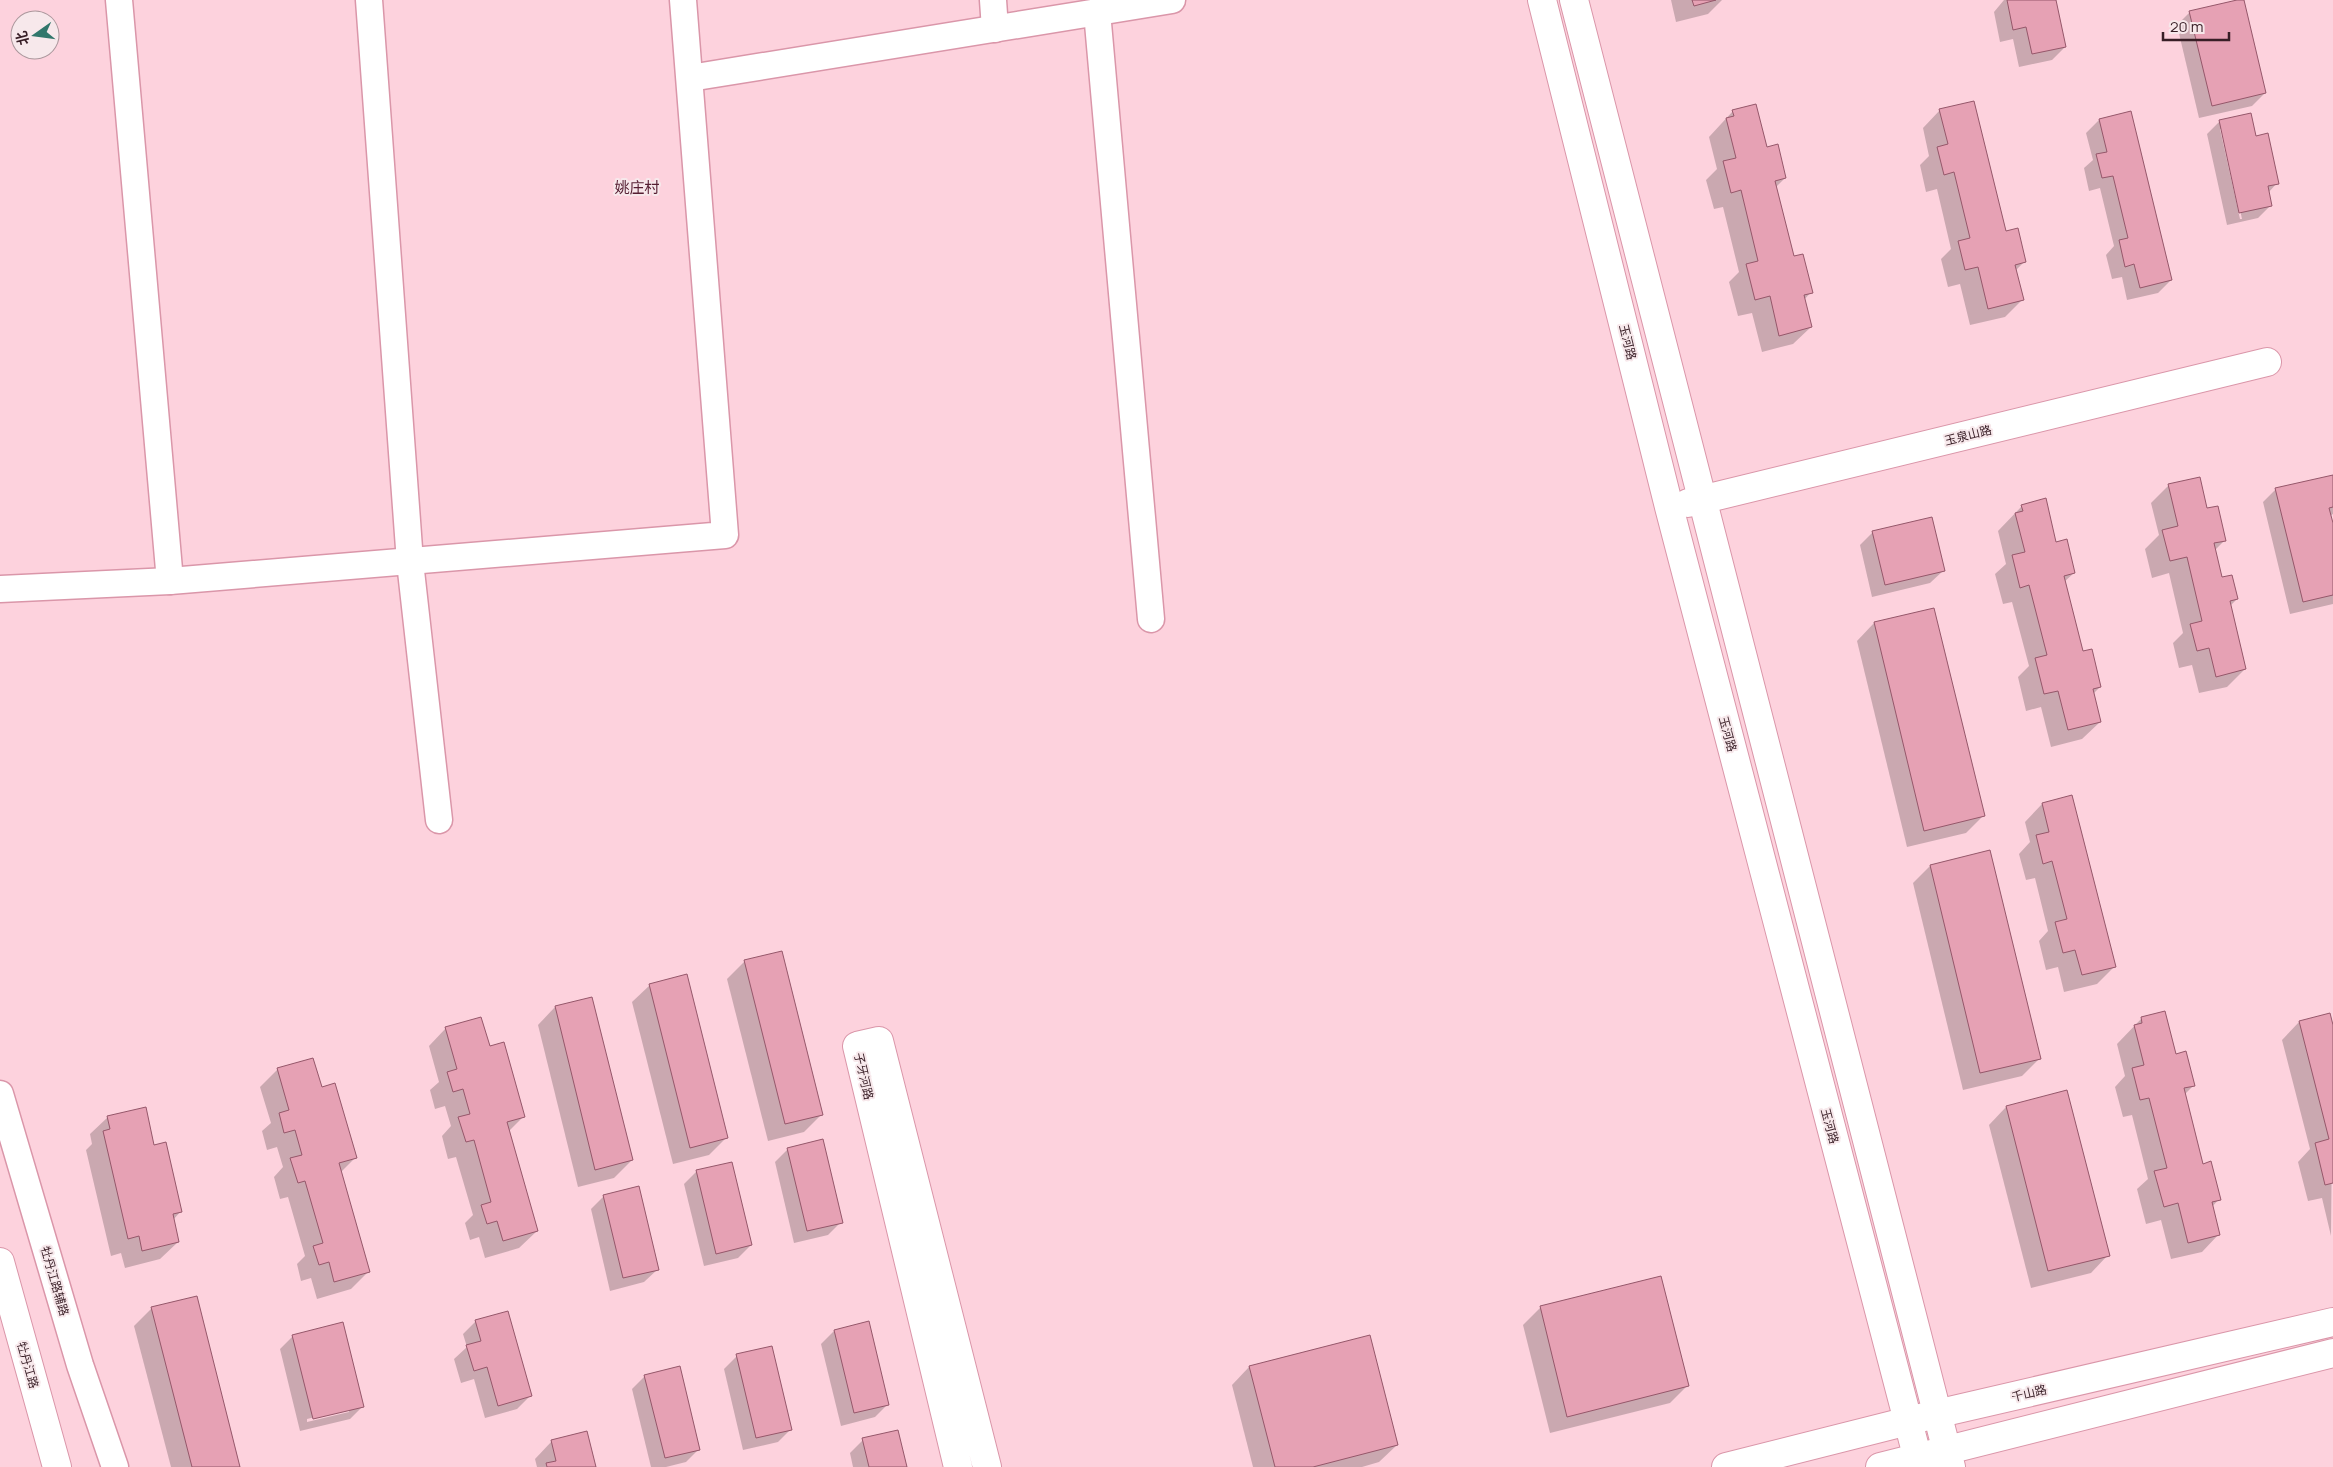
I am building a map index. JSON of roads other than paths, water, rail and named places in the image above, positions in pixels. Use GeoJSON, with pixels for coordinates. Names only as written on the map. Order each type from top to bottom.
{"type":"FeatureCollection","features":[{"type":"Feature","properties":{"kind":"street"},"geometry":{"type":"LineString","coordinates":[[119,0],[170,581]]}},
{"type":"Feature","properties":{"kind":"street"},"geometry":{"type":"LineString","coordinates":[[369,0],[410,562],[439,820]]}},
{"type":"Feature","properties":{"kind":"street"},"geometry":{"type":"LineString","coordinates":[[0,589],[170,581],[725,535],[683,0]]}},
{"type":"Feature","properties":{"kind":"street"},"geometry":{"type":"LineString","coordinates":[[993,0],[995,29]]}},
{"type":"Feature","properties":{"kind":"street"},"geometry":{"type":"LineString","coordinates":[[690,78],[1172,0]]}},
{"type":"Feature","properties":{"kind":"street","name":"玉河路"},"geometry":{"type":"LineString","coordinates":[[1542,0],[1669,507],[1919,1462]]}},
{"type":"Feature","properties":{"kind":"street"},"geometry":{"type":"LineString","coordinates":[[1574,0],[1704,499],[1949,1459]]}},
{"type":"Feature","properties":{"kind":"street"},"geometry":{"type":"LineString","coordinates":[[1097,12],[1151,619]]}},
{"type":"Feature","properties":{"kind":"street","name":"玉泉山路"},"geometry":{"type":"LineString","coordinates":[[1669,507],[2267,362]]}},
{"type":"Feature","properties":{"kind":"street","name":"子牙河路"},"geometry":{"type":"LineString","coordinates":[[958,1467],[857,1046],[879,1041],[988,1467]]}},
{"type":"Feature","properties":{"kind":"street","name":"牡丹江路辅路"},"geometry":{"type":"LineString","coordinates":[[0,1094],[80,1365],[115,1467]]}},
{"type":"Feature","properties":{"kind":"street","name":"牡丹江路"},"geometry":{"type":"LineString","coordinates":[[0,1262],[57,1467]]}},
{"type":"Feature","properties":{"kind":"street","name":"千山路"},"geometry":{"type":"LineString","coordinates":[[1726,1467],[1936,1414],[2333,1322]]}},
{"type":"Feature","properties":{"kind":"street"},"geometry":{"type":"LineString","coordinates":[[1880,1467],[1949,1459],[2333,1353]]}},
{"type":"Feature","properties":{"kind":"district","name":"姚庄村"},"geometry":{"type":"Point","coordinates":[637,187]}}]}
